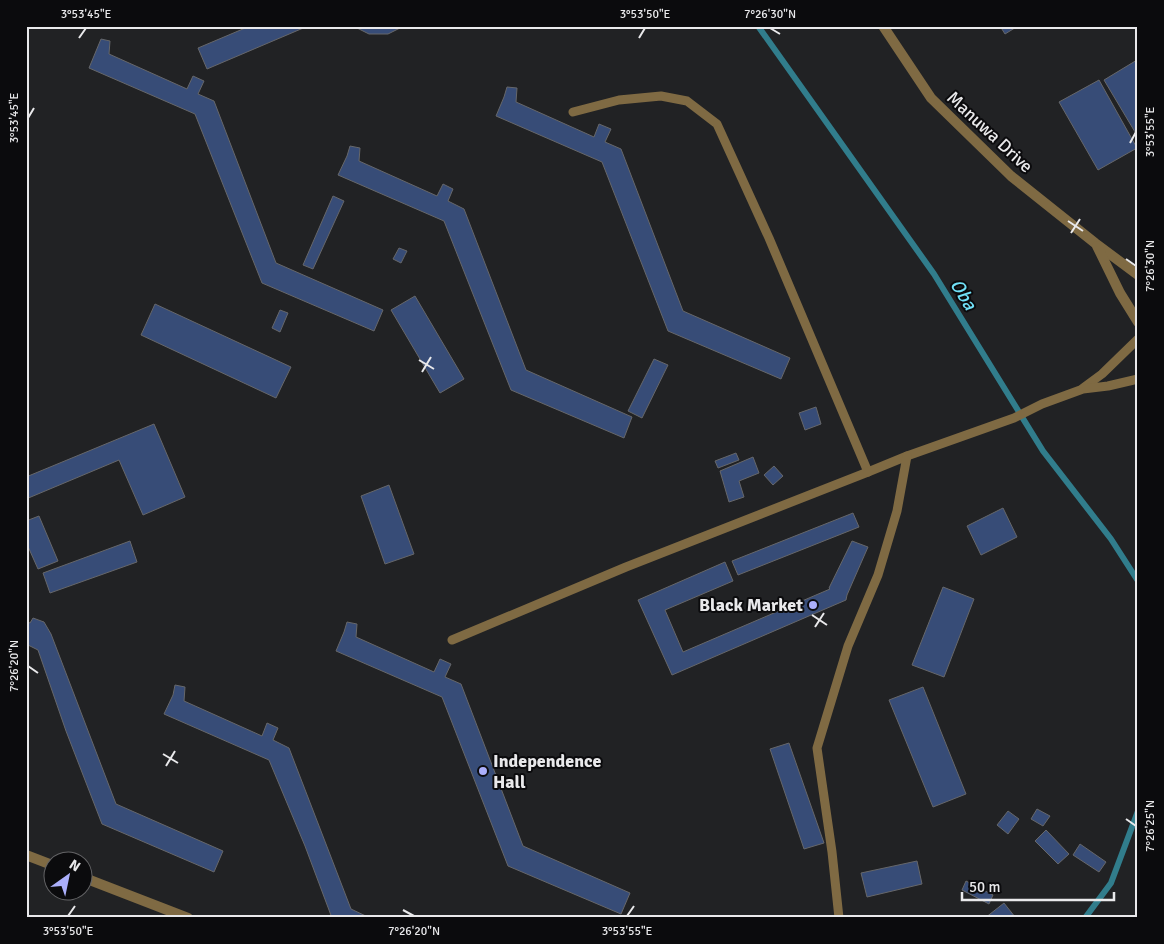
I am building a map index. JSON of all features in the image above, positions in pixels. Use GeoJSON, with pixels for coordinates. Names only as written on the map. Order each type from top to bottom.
{"type":"FeatureCollection","features":[{"type":"Feature","properties":{"kind":"street","name":"Manuwa Drive"},"geometry":{"type":"LineString","coordinates":[[883,26],[931,98],[1011,176],[1138,275]]}},
{"type":"Feature","properties":{"kind":"street","name":"Manuwa Drive"},"geometry":{"type":"LineString","coordinates":[[1095,243],[1120,293],[1138,322]]}},
{"type":"Feature","properties":{"kind":"street"},"geometry":{"type":"LineString","coordinates":[[26,855],[42,861]]}},
{"type":"Feature","properties":{"kind":"street"},"geometry":{"type":"LineString","coordinates":[[92,881],[188,918]]}},
{"type":"Feature","properties":{"kind":"lane"},"geometry":{"type":"LineString","coordinates":[[573,112],[619,100],[661,96],[687,101],[717,124],[769,238],[868,472]]}},
{"type":"Feature","properties":{"kind":"lane"},"geometry":{"type":"LineString","coordinates":[[1083,389],[1102,374],[1138,339]]}},
{"type":"Feature","properties":{"kind":"lane"},"geometry":{"type":"LineString","coordinates":[[452,640],[626,567],[907,456],[1014,418],[1042,404],[1083,389],[1108,386],[1138,379]]}},
{"type":"Feature","properties":{"kind":"lane"},"geometry":{"type":"LineString","coordinates":[[839,918],[832,852],[817,748],[848,646],[880,566],[897,511],[907,456]]}},
{"type":"Feature","properties":{"kind":"building"},"geometry":{"type":"Polygon","coordinates":[[[250,26],[308,26],[207,69],[198,48],[250,26]]]}},
{"type":"Feature","properties":{"kind":"building"},"geometry":{"type":"Polygon","coordinates":[[[353,26],[404,26],[388,34],[369,34],[353,26]]]}},
{"type":"Feature","properties":{"kind":"building"},"geometry":{"type":"Polygon","coordinates":[[[1000,26],[1018,26],[1005,34],[1000,26]]]}},
{"type":"Feature","properties":{"kind":"building"},"geometry":{"type":"Polygon","coordinates":[[[101,39],[110,41],[109,54],[187,89],[193,76],[204,81],[198,94],[214,101],[276,263],[383,310],[374,331],[262,283],[195,114],[89,68],[101,39]]]}},
{"type":"Feature","properties":{"kind":"building"},"geometry":{"type":"Polygon","coordinates":[[[1137,60],[1138,62],[1138,137],[1104,80],[1137,60]]]}},
{"type":"Feature","properties":{"kind":"building"},"geometry":{"type":"Polygon","coordinates":[[[1099,80],[1137,148],[1098,170],[1059,102],[1099,80]]]}},
{"type":"Feature","properties":{"kind":"building"},"geometry":{"type":"Polygon","coordinates":[[[507,87],[517,88],[516,102],[594,137],[599,124],[611,129],[605,142],[621,149],[683,311],[790,358],[781,379],[668,331],[602,162],[496,116],[507,87]]]}},
{"type":"Feature","properties":{"kind":"building"},"geometry":{"type":"Polygon","coordinates":[[[350,146],[360,148],[359,161],[437,196],[443,184],[453,189],[448,201],[464,209],[526,370],[632,417],[624,438],[511,390],[444,221],[338,175],[350,146]]]}},
{"type":"Feature","properties":{"kind":"building"},"geometry":{"type":"Polygon","coordinates":[[[333,196],[344,201],[313,269],[303,265],[333,196]]]}},
{"type":"Feature","properties":{"kind":"building"},"geometry":{"type":"Polygon","coordinates":[[[399,248],[407,251],[401,263],[393,259],[399,248]]]}},
{"type":"Feature","properties":{"kind":"building"},"geometry":{"type":"Polygon","coordinates":[[[415,296],[464,379],[440,393],[391,310],[415,296]]]}},
{"type":"Feature","properties":{"kind":"building"},"geometry":{"type":"Polygon","coordinates":[[[155,304],[291,367],[276,398],[141,335],[155,304]]]}},
{"type":"Feature","properties":{"kind":"building"},"geometry":{"type":"Polygon","coordinates":[[[280,310],[288,313],[280,332],[272,328],[280,310]]]}},
{"type":"Feature","properties":{"kind":"building"},"geometry":{"type":"Polygon","coordinates":[[[654,359],[668,365],[642,418],[628,411],[654,359]]]}},
{"type":"Feature","properties":{"kind":"building"},"geometry":{"type":"Polygon","coordinates":[[[816,407],[821,424],[805,430],[799,413],[816,407]]]}},
{"type":"Feature","properties":{"kind":"building"},"geometry":{"type":"Polygon","coordinates":[[[154,424],[185,497],[143,515],[119,460],[26,499],[26,477],[154,424]]]}},
{"type":"Feature","properties":{"kind":"building"},"geometry":{"type":"Polygon","coordinates":[[[736,453],[739,460],[718,468],[715,461],[736,453]]]}},
{"type":"Feature","properties":{"kind":"building"},"geometry":{"type":"Polygon","coordinates":[[[753,457],[759,473],[739,481],[744,497],[729,502],[720,471],[753,457]]]}},
{"type":"Feature","properties":{"kind":"building"},"geometry":{"type":"Polygon","coordinates":[[[774,466],[783,476],[773,485],[764,475],[774,466]]]}},
{"type":"Feature","properties":{"kind":"building"},"geometry":{"type":"Polygon","coordinates":[[[389,485],[414,554],[385,564],[361,496],[389,485]]]}},
{"type":"Feature","properties":{"kind":"building"},"geometry":{"type":"Polygon","coordinates":[[[1003,508],[1017,537],[981,555],[967,526],[1003,508]]]}},
{"type":"Feature","properties":{"kind":"building","name":"Black Market"},"geometry":{"type":"Polygon","coordinates":[[[853,513],[859,527],[738,575],[732,561],[853,513]]]}},
{"type":"Feature","properties":{"kind":"building"},"geometry":{"type":"Polygon","coordinates":[[[39,516],[58,561],[38,569],[26,542],[26,521],[39,516]]]}},
{"type":"Feature","properties":{"kind":"building"},"geometry":{"type":"Polygon","coordinates":[[[130,541],[137,562],[50,593],[43,573],[130,541]]]}},
{"type":"Feature","properties":{"kind":"building","name":"Black Market"},"geometry":{"type":"Polygon","coordinates":[[[852,541],[868,547],[846,600],[672,675],[638,600],[725,562],[733,581],[665,610],[683,652],[830,589],[852,541]]]}},
{"type":"Feature","properties":{"kind":"building"},"geometry":{"type":"Polygon","coordinates":[[[943,587],[974,599],[944,677],[912,665],[943,587]]]}},
{"type":"Feature","properties":{"kind":"building"},"geometry":{"type":"Polygon","coordinates":[[[33,618],[44,622],[51,634],[116,804],[223,851],[214,872],[102,824],[66,731],[38,650],[26,644],[26,621],[30,623],[33,618]]]}},
{"type":"Feature","properties":{"kind":"building","name":"Independence Hall"},"geometry":{"type":"Polygon","coordinates":[[[347,622],[357,624],[356,637],[434,672],[440,659],[451,664],[445,677],[461,684],[523,846],[630,893],[621,914],[508,866],[442,697],[336,651],[347,622]]]}},
{"type":"Feature","properties":{"kind":"building"},"geometry":{"type":"Polygon","coordinates":[[[175,685],[185,687],[184,701],[262,736],[267,723],[278,728],[273,740],[289,748],[351,909],[370,918],[332,918],[305,846],[269,760],[164,714],[173,695],[175,685]]]}},
{"type":"Feature","properties":{"kind":"building"},"geometry":{"type":"Polygon","coordinates":[[[923,687],[966,794],[933,807],[889,700],[923,687]]]}},
{"type":"Feature","properties":{"kind":"building"},"geometry":{"type":"Polygon","coordinates":[[[789,743],[824,843],[804,849],[770,749],[789,743]]]}},
{"type":"Feature","properties":{"kind":"building"},"geometry":{"type":"Polygon","coordinates":[[[1037,809],[1050,816],[1043,826],[1031,819],[1037,809]]]}},
{"type":"Feature","properties":{"kind":"building"},"geometry":{"type":"Polygon","coordinates":[[[1008,811],[1019,819],[1008,834],[997,825],[1008,811]]]}},
{"type":"Feature","properties":{"kind":"building"},"geometry":{"type":"Polygon","coordinates":[[[1046,830],[1069,854],[1058,864],[1035,841],[1046,830]]]}},
{"type":"Feature","properties":{"kind":"building"},"geometry":{"type":"Polygon","coordinates":[[[1080,844],[1106,862],[1099,872],[1073,855],[1080,844]]]}},
{"type":"Feature","properties":{"kind":"building"},"geometry":{"type":"Polygon","coordinates":[[[917,861],[922,884],[867,897],[861,873],[917,861]]]}},
{"type":"Feature","properties":{"kind":"building"},"geometry":{"type":"Polygon","coordinates":[[[966,881],[993,895],[989,904],[962,890],[966,881]]]}},
{"type":"Feature","properties":{"kind":"building"},"geometry":{"type":"Polygon","coordinates":[[[1004,903],[1015,917],[985,918],[1004,903]]]}},
{"type":"Feature","properties":{"kind":"waterway","name":"Oba"},"geometry":{"type":"LineString","coordinates":[[758,26],[934,274],[1043,451],[1111,539],[1138,581]]}},
{"type":"Feature","properties":{"kind":"waterway"},"geometry":{"type":"LineString","coordinates":[[1085,918],[1111,883],[1138,811]]}},
{"type":"Feature","properties":{"kind":"place","name":"Black Market"},"geometry":{"type":"Point","coordinates":[813,605]}},
{"type":"Feature","properties":{"kind":"place","name":"Independence Hall"},"geometry":{"type":"Point","coordinates":[483,771]}}]}
